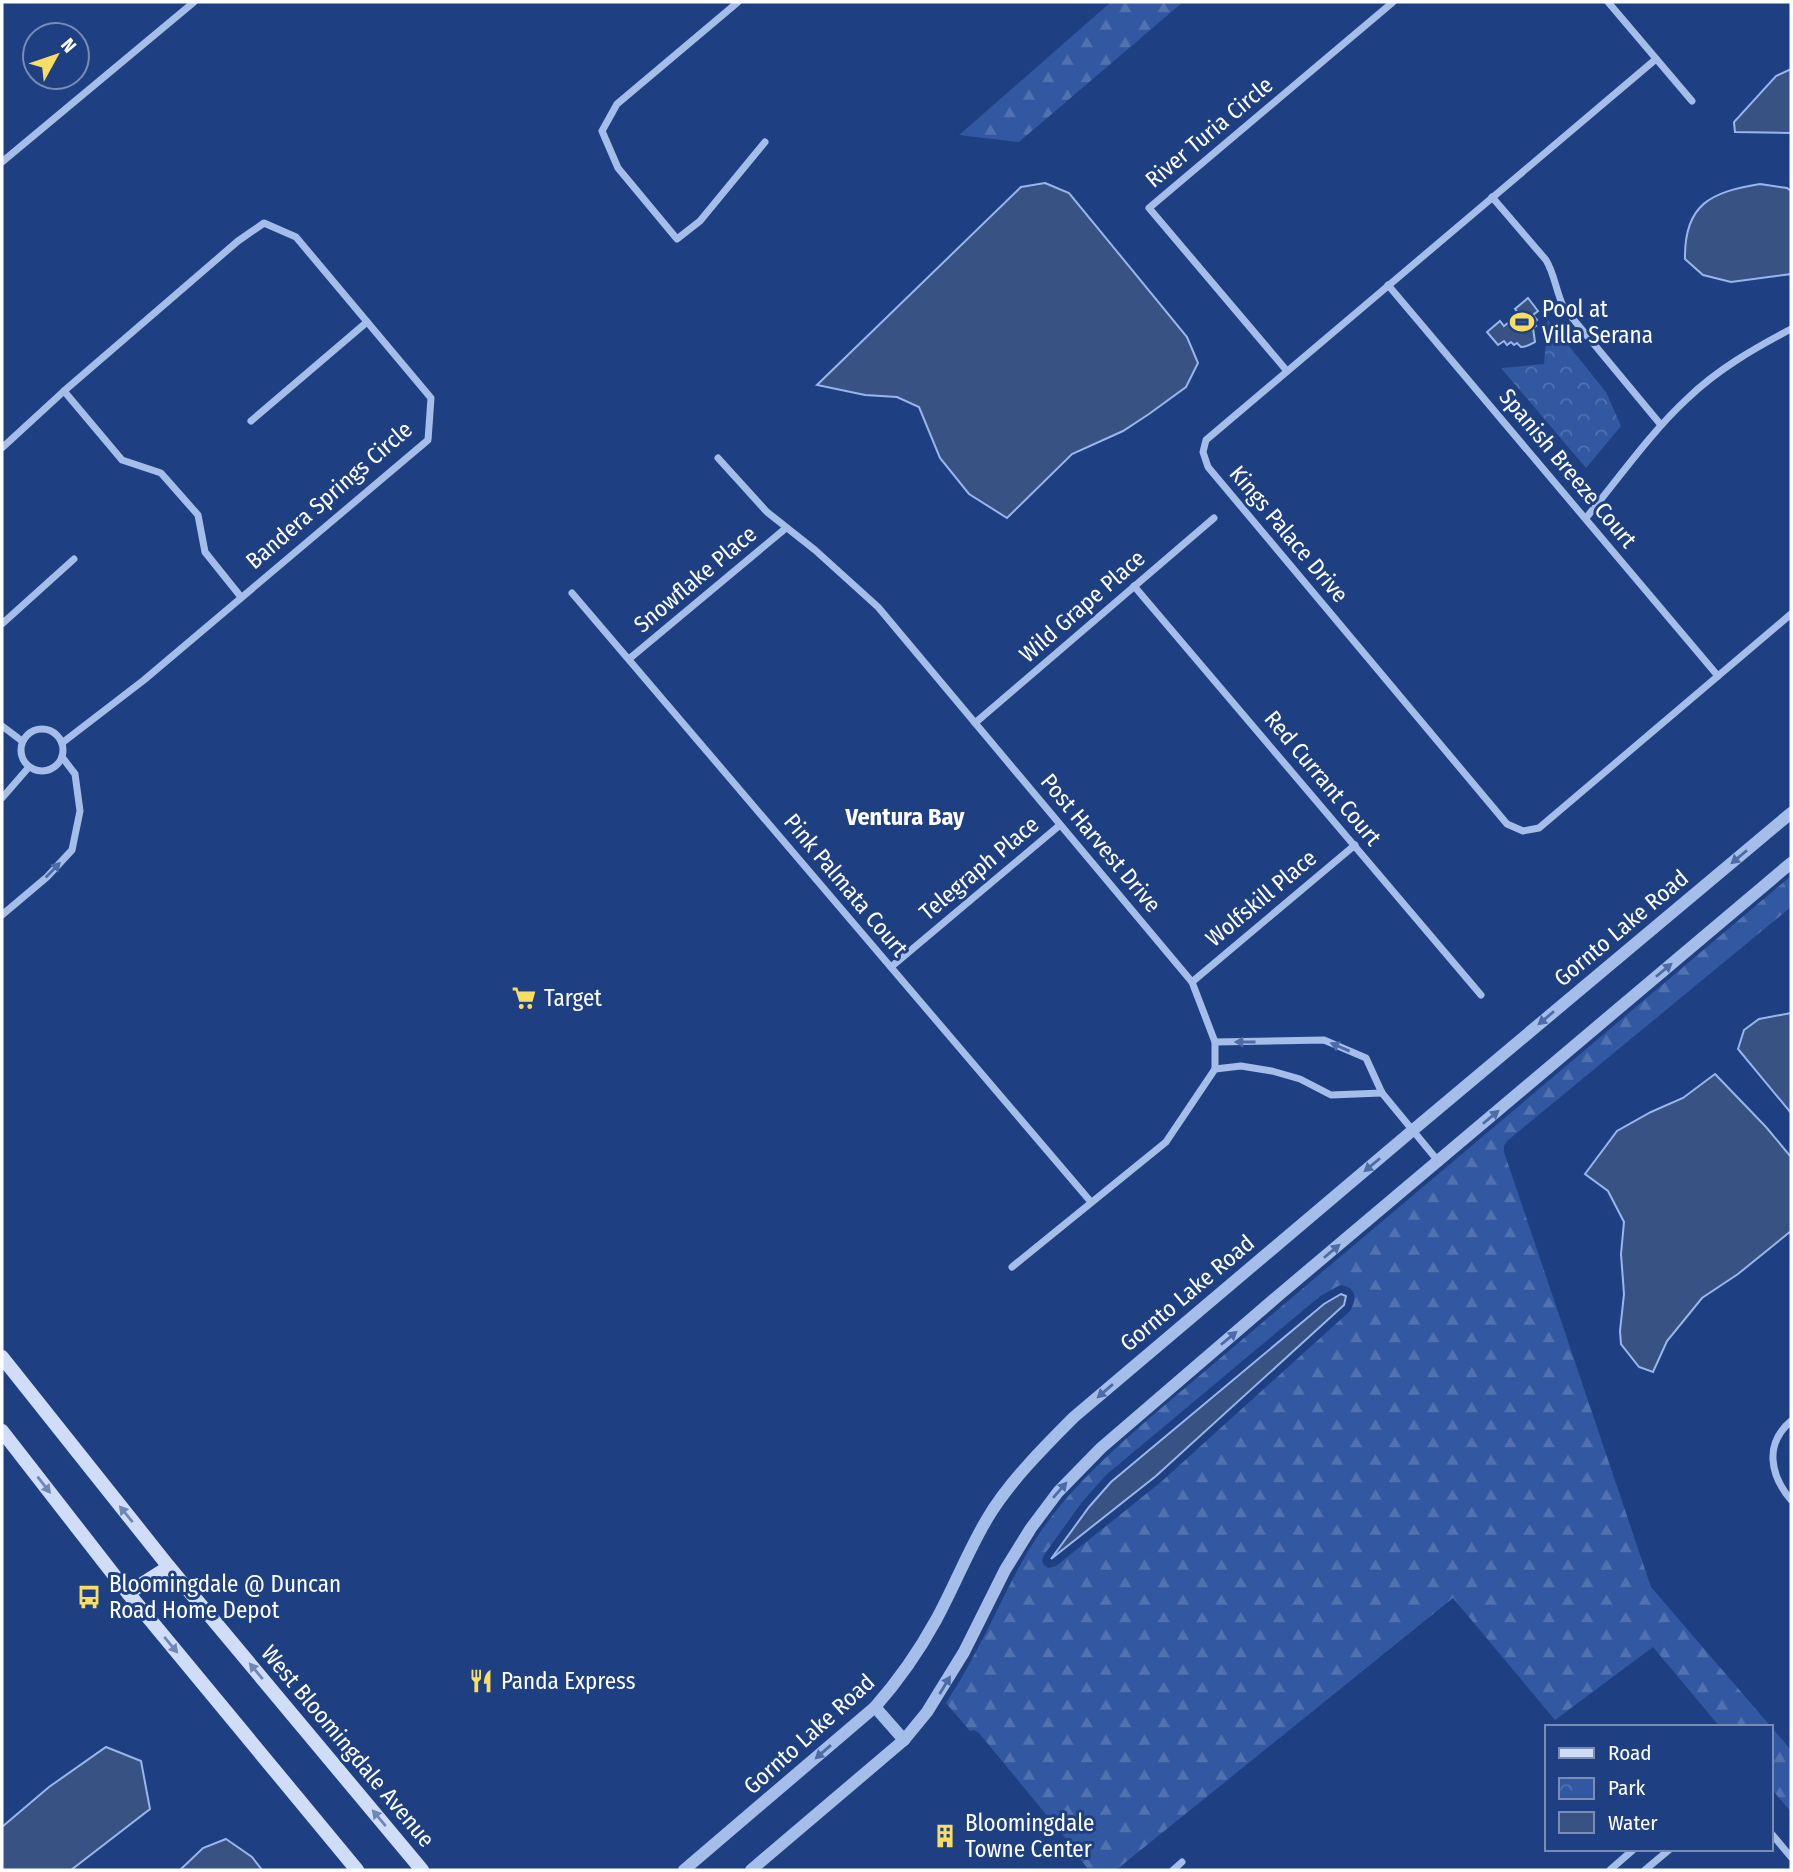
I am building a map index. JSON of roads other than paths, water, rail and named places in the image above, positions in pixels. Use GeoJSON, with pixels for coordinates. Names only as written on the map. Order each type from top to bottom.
{"type":"FeatureCollection","features":[{"type":"Feature","properties":{"kind":"main road","name":"West Bloomingdale Avenue"},"geometry":{"type":"LineString","coordinates":[[2,1357],[169,1567],[422,1870]]}},
{"type":"Feature","properties":{"kind":"main road"},"geometry":{"type":"LineString","coordinates":[[2,1431],[128,1593],[357,1870]]}},
{"type":"Feature","properties":{"kind":"main road"},"geometry":{"type":"LineString","coordinates":[[128,1593],[169,1567]]}},
{"type":"Feature","properties":{"kind":"street"},"geometry":{"type":"LineString","coordinates":[[2,162],[194,2]]}},
{"type":"Feature","properties":{"kind":"street"},"geometry":{"type":"LineString","coordinates":[[738,2],[617,104],[602,131],[618,168],[677,239],[700,221],[765,142]]}},
{"type":"Feature","properties":{"kind":"street","name":"River Turia Circle"},"geometry":{"type":"LineString","coordinates":[[1287,371],[1149,208],[1393,2]]}},
{"type":"Feature","properties":{"kind":"street"},"geometry":{"type":"LineString","coordinates":[[1608,2],[1692,102]]}},
{"type":"Feature","properties":{"kind":"street","name":"Kings Palace Drive"},"geometry":{"type":"LineString","coordinates":[[1656,59],[1206,440],[1203,452],[1208,467],[1507,824],[1523,831],[1539,828],[1790,618]]}},
{"type":"Feature","properties":{"kind":"street"},"geometry":{"type":"LineString","coordinates":[[1492,197],[1546,260],[1553,272],[1563,308],[1661,425]]}},
{"type":"Feature","properties":{"kind":"street","name":"Bandera Springs Circle"},"geometry":{"type":"LineString","coordinates":[[2,448],[238,241],[264,223],[296,237],[431,398],[428,440],[144,680],[62,743]]}},
{"type":"Feature","properties":{"kind":"street","name":"Spanish Breeze Court"},"geometry":{"type":"LineString","coordinates":[[1388,285],[1718,676]]}},
{"type":"Feature","properties":{"kind":"street"},"geometry":{"type":"LineString","coordinates":[[251,421],[367,322]]}},
{"type":"Feature","properties":{"kind":"street"},"geometry":{"type":"LineString","coordinates":[[1586,518],[1661,425],[1688,398],[1718,373],[1791,328]]}},
{"type":"Feature","properties":{"kind":"street"},"geometry":{"type":"LineString","coordinates":[[64,391],[122,460],[161,473],[198,515],[205,552],[242,597]]}},
{"type":"Feature","properties":{"kind":"street","name":"Post Harvest Drive"},"geometry":{"type":"LineString","coordinates":[[718,458],[766,512],[815,550],[878,607],[1192,982],[1215,1042],[1215,1069]]}},
{"type":"Feature","properties":{"kind":"street","name":"Wild Grape Place"},"geometry":{"type":"LineString","coordinates":[[975,723],[1214,518]]}},
{"type":"Feature","properties":{"kind":"street","name":"Snowflake Place"},"geometry":{"type":"LineString","coordinates":[[629,659],[786,527]]}},
{"type":"Feature","properties":{"kind":"street"},"geometry":{"type":"LineString","coordinates":[[2,624],[74,559]]}},
{"type":"Feature","properties":{"kind":"street","name":"Red Currant Court"},"geometry":{"type":"LineString","coordinates":[[1134,586],[1481,995]]}},
{"type":"Feature","properties":{"kind":"street","name":"Pink Palmata Court"},"geometry":{"type":"LineString","coordinates":[[572,593],[1091,1202]]}},
{"type":"Feature","properties":{"kind":"street"},"geometry":{"type":"LineString","coordinates":[[2,726],[22,741]]}},
{"type":"Feature","properties":{"kind":"street"},"geometry":{"type":"LineString","coordinates":[[39,728],[54,731],[62,743],[62,757],[54,768],[41,771],[29,767],[23,761],[20,747],[32,730],[39,728]]}},
{"type":"Feature","properties":{"kind":"street"},"geometry":{"type":"LineString","coordinates":[[2,915],[47,877],[72,850],[80,811],[75,774],[62,757]]}},
{"type":"Feature","properties":{"kind":"street"},"geometry":{"type":"LineString","coordinates":[[2,798],[29,767]]}},
{"type":"Feature","properties":{"kind":"street","name":"Gornto Lake Road"},"geometry":{"type":"LineString","coordinates":[[684,1870],[875,1707],[894,1686],[936,1620],[988,1518],[1055,1436],[1127,1372],[1791,813]]}},
{"type":"Feature","properties":{"kind":"street","name":"Telegraph Place"},"geometry":{"type":"LineString","coordinates":[[891,967],[1060,825]]}},
{"type":"Feature","properties":{"kind":"street","name":"Wolfskill Place"},"geometry":{"type":"LineString","coordinates":[[1192,982],[1355,845]]}},
{"type":"Feature","properties":{"kind":"street"},"geometry":{"type":"LineString","coordinates":[[751,1870],[904,1740],[951,1676],[1014,1554],[1044,1510],[1101,1448],[1791,863]]}},
{"type":"Feature","properties":{"kind":"street"},"geometry":{"type":"LineString","coordinates":[[1215,1042],[1324,1040],[1366,1058],[1382,1093],[1438,1161]]}},
{"type":"Feature","properties":{"kind":"street"},"geometry":{"type":"LineString","coordinates":[[1012,1267],[1166,1142],[1215,1069],[1241,1066],[1272,1071],[1300,1079],[1331,1095],[1382,1093]]}},
{"type":"Feature","properties":{"kind":"street"},"geometry":{"type":"LineString","coordinates":[[1791,1421],[1781,1430],[1775,1441],[1773,1458],[1776,1474],[1791,1500]]}},
{"type":"Feature","properties":{"kind":"street"},"geometry":{"type":"LineString","coordinates":[[875,1707],[904,1740]]}},
{"type":"Feature","properties":{"kind":"street"},"geometry":{"type":"LineString","coordinates":[[1772,1834],[1791,1857]]}},
{"type":"Feature","properties":{"kind":"street"},"geometry":{"type":"LineString","coordinates":[[1610,1870],[1632,1851]]}},
{"type":"Feature","properties":{"kind":"street"},"geometry":{"type":"LineString","coordinates":[[1646,1870],[1668,1851]]}},
{"type":"Feature","properties":{"kind":"street"},"geometry":{"type":"LineString","coordinates":[[1173,1870],[1182,1862]]}},
{"type":"Feature","properties":{"kind":"water"},"geometry":{"type":"Polygon","coordinates":[[[1791,69],[1791,133],[1735,132],[1734,122],[1776,76],[1791,69]]]}},
{"type":"Feature","properties":{"kind":"water"},"geometry":{"type":"Polygon","coordinates":[[[1045,183],[1069,193],[1187,337],[1198,363],[1186,387],[1123,431],[1072,454],[1007,518],[969,494],[940,458],[919,407],[897,397],[865,395],[817,385],[1021,187],[1045,183]]]}},
{"type":"Feature","properties":{"kind":"water"},"geometry":{"type":"Polygon","coordinates":[[[1760,184],[1791,191],[1791,274],[1731,282],[1703,275],[1685,259],[1689,225],[1695,213],[1714,197],[1727,191],[1760,184]]]}},
{"type":"Feature","properties":{"kind":"water","name":"Pool at Villa Serana"},"geometry":{"type":"Polygon","coordinates":[[[1528,298],[1538,311],[1533,315],[1537,320],[1533,328],[1535,342],[1523,347],[1511,342],[1507,345],[1504,341],[1498,345],[1487,332],[1500,321],[1504,326],[1519,314],[1515,309],[1528,298]]]}},
{"type":"Feature","properties":{"kind":"water"},"geometry":{"type":"Polygon","coordinates":[[[1791,1013],[1791,1113],[1738,1049],[1744,1030],[1759,1019],[1791,1013]]]}},
{"type":"Feature","properties":{"kind":"water"},"geometry":{"type":"Polygon","coordinates":[[[1715,1074],[1791,1157],[1791,1231],[1738,1274],[1702,1298],[1667,1341],[1653,1372],[1639,1367],[1621,1344],[1624,1294],[1621,1254],[1624,1222],[1608,1191],[1585,1174],[1617,1131],[1683,1098],[1715,1074]]]}},
{"type":"Feature","properties":{"kind":"water"},"geometry":{"type":"Polygon","coordinates":[[[1341,1294],[1346,1296],[1344,1305],[1156,1476],[1051,1559],[1111,1482],[1324,1304],[1341,1294]]]}},
{"type":"Feature","properties":{"kind":"water"},"geometry":{"type":"Polygon","coordinates":[[[106,1747],[141,1761],[150,1809],[71,1870],[2,1870],[2,1827],[49,1787],[106,1747]]]}},
{"type":"Feature","properties":{"kind":"water"},"geometry":{"type":"Polygon","coordinates":[[[226,1839],[252,1857],[262,1870],[180,1870],[203,1848],[226,1839]]]}},
{"type":"Feature","properties":{"kind":"place","name":"Pool at Villa Serana"},"geometry":{"type":"Point","coordinates":[1522,322]}},
{"type":"Feature","properties":{"kind":"place","name":"Target"},"geometry":{"type":"Point","coordinates":[524,998]}},
{"type":"Feature","properties":{"kind":"place","name":"Bloomingdale @ Duncan Road Home Depot"},"geometry":{"type":"Point","coordinates":[89,1597]}},
{"type":"Feature","properties":{"kind":"place","name":"Panda Express"},"geometry":{"type":"Point","coordinates":[481,1681]}},
{"type":"Feature","properties":{"kind":"place","name":"Bloomingdale Towne Center"},"geometry":{"type":"Point","coordinates":[945,1836]}},
{"type":"Feature","properties":{"kind":"district","name":"Ventura Bay"},"geometry":{"type":"Point","coordinates":[905,817]}}]}
